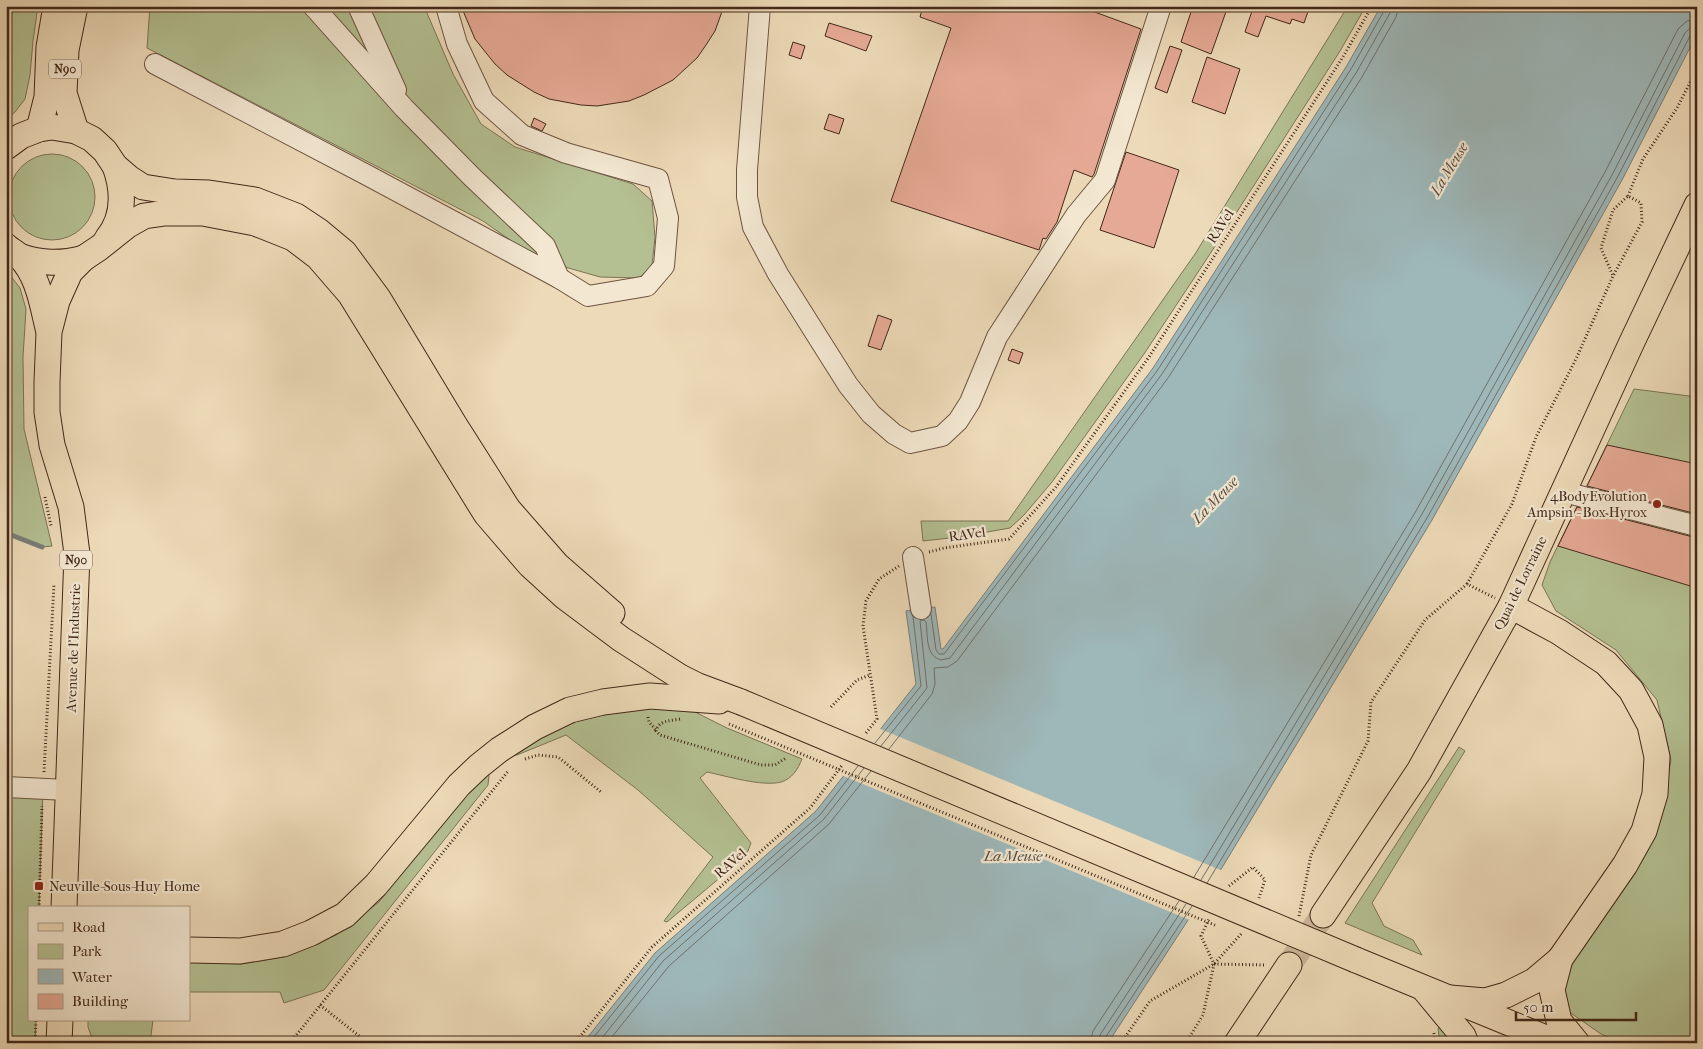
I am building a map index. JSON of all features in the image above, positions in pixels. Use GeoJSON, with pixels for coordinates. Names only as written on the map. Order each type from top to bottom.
{"type":"FeatureCollection","features":[{"type":"Feature","properties":{"kind":"main road","name":"N90"},"geometry":{"type":"LineString","coordinates":[[18,138],[47,97],[49,47],[56,6]]}},
{"type":"Feature","properties":{"kind":"main road","name":"N90"},"geometry":{"type":"LineString","coordinates":[[75,6],[66,50],[64,93],[76,131]]}},
{"type":"Feature","properties":{"kind":"main road","name":"N90"},"geometry":{"type":"LineString","coordinates":[[18,138],[52,127],[76,131],[92,139],[105,151],[115,166],[121,183],[122,200],[119,218],[111,234],[70,272],[63,286],[48,332]]}},
{"type":"Feature","properties":{"kind":"main road"},"geometry":{"type":"LineString","coordinates":[[115,166],[143,187],[175,192],[209,193],[255,200],[296,216],[320,232],[344,252],[378,298],[508,509],[557,565],[611,612],[648,640],[741,702]]}},
{"type":"Feature","properties":{"kind":"main road","name":"Quai de Lorraine"},"geometry":{"type":"LineString","coordinates":[[1323,914],[1418,771],[1512,606],[1630,344],[1697,206]]}},
{"type":"Feature","properties":{"kind":"main road"},"geometry":{"type":"LineString","coordinates":[[91,253],[128,225],[144,216],[165,213],[203,213],[255,223],[293,238],[318,257],[350,294],[486,514],[530,565],[564,596],[621,639],[680,677],[1422,988],[1450,998],[1546,1041]]}},
{"type":"Feature","properties":{"kind":"main road","name":"N90"},"geometry":{"type":"LineString","coordinates":[[10,249],[37,262],[55,263],[67,263],[91,253]]}},
{"type":"Feature","properties":{"kind":"main road","name":"N90"},"geometry":{"type":"LineString","coordinates":[[10,249],[33,275],[42,299],[48,332]]}},
{"type":"Feature","properties":{"kind":"main road","name":"Avenue de l'Industrie"},"geometry":{"type":"LineString","coordinates":[[48,332],[48,412],[52,445],[71,507],[77,554],[64,906]]}},
{"type":"Feature","properties":{"kind":"main road"},"geometry":{"type":"LineString","coordinates":[[1450,998],[1485,1001],[1506,995],[1534,981],[1560,959],[1625,865],[1644,831],[1655,794],[1657,757],[1650,724],[1631,690],[1606,664],[1559,632],[1512,606]]}},
{"type":"Feature","properties":{"kind":"main road"},"geometry":{"type":"LineString","coordinates":[[190,950],[240,951],[283,944],[312,933],[346,914],[376,885],[459,785],[479,766],[499,750],[535,727],[570,710],[603,702],[650,696],[741,702]]}},
{"type":"Feature","properties":{"kind":"main road"},"geometry":{"type":"LineString","coordinates":[[1560,959],[1552,990],[1559,1021],[1577,1043]]}},
{"type":"Feature","properties":{"kind":"main road"},"geometry":{"type":"LineString","coordinates":[[1237,1043],[1289,965]]}},
{"type":"Feature","properties":{"kind":"main road"},"geometry":{"type":"LineString","coordinates":[[1422,988],[1463,1036],[1466,1043]]}},
{"type":"Feature","properties":{"kind":"street"},"geometry":{"type":"LineString","coordinates":[[313,6],[404,108],[472,177],[546,246],[559,278]]}},
{"type":"Feature","properties":{"kind":"street"},"geometry":{"type":"LineString","coordinates":[[358,6],[404,108]]}},
{"type":"Feature","properties":{"kind":"street"},"geometry":{"type":"LineString","coordinates":[[155,64],[374,178],[559,278],[588,296],[647,286],[664,266],[668,218],[658,179],[566,153],[522,135],[484,101],[457,44],[446,6]]}},
{"type":"Feature","properties":{"kind":"street"},"geometry":{"type":"LineString","coordinates":[[760,6],[747,170],[747,196],[753,227],[778,274],[848,385],[871,414],[894,434],[910,443],[942,436],[958,421],[970,402],[997,337],[1076,215],[1105,180],[1161,6]]}},
{"type":"Feature","properties":{"kind":"street"},"geometry":{"type":"LineString","coordinates":[[1564,492],[1697,526]]}},
{"type":"Feature","properties":{"kind":"street"},"geometry":{"type":"LineString","coordinates":[[912,557],[921,609]]}},
{"type":"Feature","properties":{"kind":"street"},"geometry":{"type":"LineString","coordinates":[[6,787],[68,790]]}},
{"type":"Feature","properties":{"kind":"path","name":"RAVel"},"geometry":{"type":"LineString","coordinates":[[862,739],[877,719],[863,626],[866,601],[879,579],[912,557],[944,548],[1009,539],[1056,487],[1149,357],[1343,58],[1372,6]]}},
{"type":"Feature","properties":{"kind":"path"},"geometry":{"type":"LineString","coordinates":[[1613,276],[1601,248],[1614,210],[1628,196],[1643,159],[1677,108],[1697,69]]}},
{"type":"Feature","properties":{"kind":"path"},"geometry":{"type":"LineString","coordinates":[[1298,919],[1311,855],[1368,742],[1370,702],[1425,620],[1467,584],[1512,504],[1536,437],[1576,359],[1613,276],[1642,222],[1642,203],[1628,196]]}},
{"type":"Feature","properties":{"kind":"path"},"geometry":{"type":"LineString","coordinates":[[44,493],[52,528]]}},
{"type":"Feature","properties":{"kind":"path"},"geometry":{"type":"LineString","coordinates":[[39,906],[54,575]]}},
{"type":"Feature","properties":{"kind":"path"},"geometry":{"type":"LineString","coordinates":[[1467,584],[1512,606]]}},
{"type":"Feature","properties":{"kind":"path"},"geometry":{"type":"LineString","coordinates":[[830,708],[857,680],[870,675]]}},
{"type":"Feature","properties":{"kind":"path"},"geometry":{"type":"LineString","coordinates":[[687,718],[660,723],[656,731],[660,735],[761,765],[775,765],[786,758]]}},
{"type":"Feature","properties":{"kind":"path"},"geometry":{"type":"LineString","coordinates":[[721,721],[1218,926]]}},
{"type":"Feature","properties":{"kind":"path"},"geometry":{"type":"LineString","coordinates":[[520,761],[538,755],[558,757],[601,792]]}},
{"type":"Feature","properties":{"kind":"path","name":"RAVel"},"geometry":{"type":"LineString","coordinates":[[575,1043],[652,947],[810,808],[846,760]]}},
{"type":"Feature","properties":{"kind":"path"},"geometry":{"type":"LineString","coordinates":[[290,1043],[511,768]]}},
{"type":"Feature","properties":{"kind":"path"},"geometry":{"type":"LineString","coordinates":[[1236,934],[1246,937]]}},
{"type":"Feature","properties":{"kind":"path"},"geometry":{"type":"LineString","coordinates":[[1121,1043],[1150,1001],[1214,964],[1289,965]]}},
{"type":"Feature","properties":{"kind":"path"},"geometry":{"type":"LineString","coordinates":[[1186,1043],[1203,1015],[1214,964]]}},
{"type":"Feature","properties":{"kind":"path"},"geometry":{"type":"LineString","coordinates":[[320,1005],[368,1043]]}},
{"type":"Feature","properties":{"kind":"path"},"geometry":{"type":"LineString","coordinates":[[35,1043],[36,1022]]}},
{"type":"Feature","properties":{"kind":"path"},"geometry":{"type":"LineString","coordinates":[[1433,1028],[1435,1043]]}},
{"type":"Feature","properties":{"kind":"green space"},"geometry":{"type":"Polygon","coordinates":[[[6,6],[38,6],[30,75],[25,99],[6,120],[6,6]]]}},
{"type":"Feature","properties":{"kind":"green space"},"geometry":{"type":"Polygon","coordinates":[[[150,6],[424,6],[453,74],[481,124],[515,147],[633,184],[652,201],[655,237],[652,265],[639,278],[600,277],[537,259],[483,221],[147,48],[150,6]]]}},
{"type":"Feature","properties":{"kind":"green space"},"geometry":{"type":"Polygon","coordinates":[[[1348,6],[1366,6],[1340,51],[1210,254],[1144,354],[1052,482],[1024,515],[1010,528],[923,541],[921,521],[1008,521],[1195,254],[1348,6]]]}},
{"type":"Feature","properties":{"kind":"green space"},"geometry":{"type":"Polygon","coordinates":[[[52,154],[68,157],[76,161],[88,173],[92,181],[95,197],[92,213],[88,221],[76,233],[68,237],[52,240],[36,237],[28,233],[16,221],[12,213],[9,197],[12,181],[16,173],[28,161],[36,157],[52,154]]]}},
{"type":"Feature","properties":{"kind":"green space"},"geometry":{"type":"Polygon","coordinates":[[[6,270],[20,288],[26,309],[23,357],[24,429],[52,546],[42,547],[6,533],[6,270]]]}},
{"type":"Feature","properties":{"kind":"green space"},"geometry":{"type":"Polygon","coordinates":[[[1634,389],[1697,397],[1697,1043],[1621,1043],[1601,1034],[1565,1009],[1563,979],[1661,817],[1671,760],[1657,700],[1616,650],[1556,611],[1542,585],[1550,562],[1634,389]]]}},
{"type":"Feature","properties":{"kind":"green space"},"geometry":{"type":"Polygon","coordinates":[[[683,706],[727,728],[802,759],[794,773],[788,779],[781,782],[755,782],[707,772],[700,778],[751,843],[746,856],[667,922],[664,921],[713,857],[638,790],[566,735],[517,755],[512,755],[513,751],[569,723],[635,708],[683,706]]]}},
{"type":"Feature","properties":{"kind":"green space"},"geometry":{"type":"Polygon","coordinates":[[[1459,747],[1465,751],[1372,903],[1384,926],[1413,940],[1422,955],[1345,923],[1459,747]]]}},
{"type":"Feature","properties":{"kind":"green space"},"geometry":{"type":"Polygon","coordinates":[[[486,770],[489,775],[488,785],[324,990],[284,1003],[280,992],[190,992],[190,962],[241,964],[288,956],[336,935],[379,902],[433,830],[486,770]]]}},
{"type":"Feature","properties":{"kind":"green space"},"geometry":{"type":"Polygon","coordinates":[[[6,787],[43,789],[39,906],[28,906],[28,1022],[36,1022],[35,1043],[6,1043],[6,787]]]}},
{"type":"Feature","properties":{"kind":"green space"},"geometry":{"type":"Polygon","coordinates":[[[88,1022],[153,1022],[150,1043],[104,1043],[103,1040],[92,1038],[88,1022]]]}},
{"type":"Feature","properties":{"kind":"green space"},"geometry":{"type":"Polygon","coordinates":[[[1440,1026],[1460,1043],[1440,1043],[1438,1029],[1440,1026]]]}},
{"type":"Feature","properties":{"kind":"water","name":"La Meuse"},"geometry":{"type":"Polygon","coordinates":[[[1381,6],[1697,6],[1697,34],[1622,180],[1432,520],[1220,871],[1108,1043],[583,1043],[655,953],[816,811],[916,684],[906,611],[935,607],[941,649],[943,649],[1153,368],[1346,67],[1381,6]]]}},
{"type":"Feature","properties":{"kind":"pier"},"geometry":{"type":"Polygon","coordinates":[[[878,728],[1223,871],[1192,921],[841,775],[878,728]]]}},
{"type":"Feature","properties":{"kind":"building"},"geometry":{"type":"Polygon","coordinates":[[[461,6],[724,6],[715,31],[706,45],[697,58],[673,80],[629,101],[597,106],[549,99],[507,75],[495,64],[475,39],[461,6]]]}},
{"type":"Feature","properties":{"kind":"building"},"geometry":{"type":"Polygon","coordinates":[[[923,6],[1094,6],[1092,11],[1141,29],[1094,174],[1092,177],[1074,170],[1057,222],[1046,239],[1043,238],[1039,250],[891,201],[951,28],[920,17],[923,6]]]}},
{"type":"Feature","properties":{"kind":"building"},"geometry":{"type":"Polygon","coordinates":[[[1193,6],[1228,6],[1211,54],[1181,42],[1193,6]]]}},
{"type":"Feature","properties":{"kind":"building"},"geometry":{"type":"Polygon","coordinates":[[[1245,6],[1310,6],[1304,23],[1292,19],[1290,24],[1266,16],[1258,37],[1245,32],[1252,11],[1245,9],[1245,6]]]}},
{"type":"Feature","properties":{"kind":"building"},"geometry":{"type":"Polygon","coordinates":[[[829,23],[872,36],[866,51],[825,36],[829,23]]]}},
{"type":"Feature","properties":{"kind":"building"},"geometry":{"type":"Polygon","coordinates":[[[793,42],[805,46],[801,59],[789,55],[793,42]]]}},
{"type":"Feature","properties":{"kind":"building"},"geometry":{"type":"Polygon","coordinates":[[[1170,46],[1182,50],[1167,93],[1155,88],[1170,46]]]}},
{"type":"Feature","properties":{"kind":"building"},"geometry":{"type":"Polygon","coordinates":[[[1207,57],[1240,69],[1225,114],[1192,102],[1207,57]]]}},
{"type":"Feature","properties":{"kind":"building"},"geometry":{"type":"Polygon","coordinates":[[[829,114],[844,119],[839,134],[824,129],[829,114]]]}},
{"type":"Feature","properties":{"kind":"building"},"geometry":{"type":"Polygon","coordinates":[[[534,118],[546,124],[542,131],[531,126],[534,118]]]}},
{"type":"Feature","properties":{"kind":"building"},"geometry":{"type":"Polygon","coordinates":[[[1126,152],[1179,170],[1154,248],[1100,230],[1126,152]]]}},
{"type":"Feature","properties":{"kind":"building"},"geometry":{"type":"Polygon","coordinates":[[[878,315],[892,320],[881,350],[868,346],[878,315]]]}},
{"type":"Feature","properties":{"kind":"building"},"geometry":{"type":"Polygon","coordinates":[[[1012,349],[1023,353],[1019,364],[1008,360],[1012,349]]]}},
{"type":"Feature","properties":{"kind":"building"},"geometry":{"type":"Polygon","coordinates":[[[1607,445],[1697,464],[1697,514],[1587,486],[1607,445]]]}},
{"type":"Feature","properties":{"kind":"building"},"geometry":{"type":"Polygon","coordinates":[[[1577,507],[1697,538],[1697,588],[1558,546],[1577,507]]]}},
{"type":"Feature","properties":{"kind":"waterway"},"geometry":{"type":"LineString","coordinates":[[6,533],[42,547]]}},
{"type":"Feature","properties":{"kind":"tunnel"},"geometry":{"type":"LineString","coordinates":[[1289,965],[1323,915]]}},
{"type":"Feature","properties":{"kind":"place","name":"4BodyEvolution Ampsin - Box Hyrox"},"geometry":{"type":"Point","coordinates":[1657,504]}},
{"type":"Feature","properties":{"kind":"place","name":"Neuville-Sous-Huy Home"},"geometry":{"type":"Point","coordinates":[39,886]}}]}
